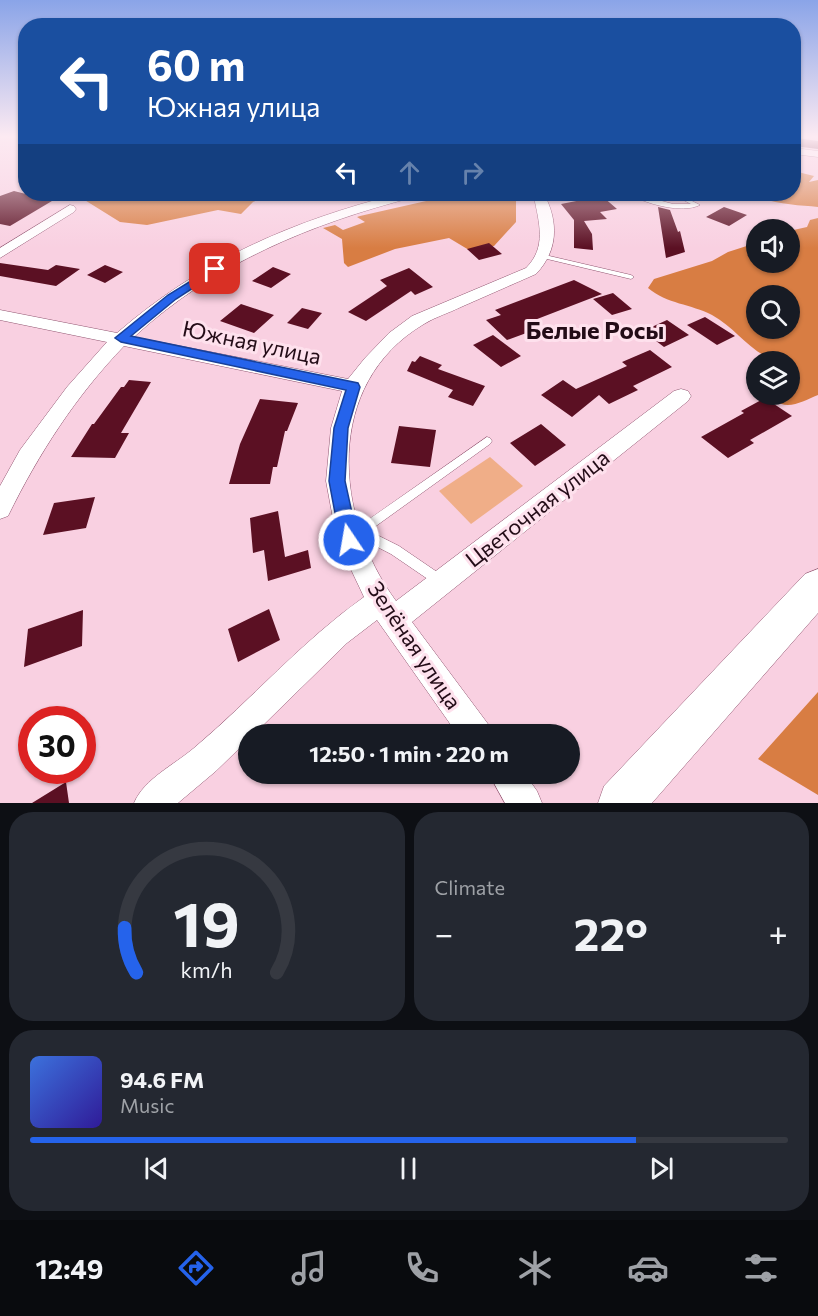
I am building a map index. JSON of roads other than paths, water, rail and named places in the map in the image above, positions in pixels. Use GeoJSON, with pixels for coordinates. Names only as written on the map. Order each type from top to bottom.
{"type":"FeatureCollection","features":[{"type":"Feature","properties":{"kind":"main road"},"geometry":{"type":"LineString","coordinates":[[621,803],[818,586]]}},
{"type":"Feature","properties":{"kind":"street"},"geometry":{"type":"LineString","coordinates":[[0,509],[31,450],[75,389],[121,338],[172,297],[207,274],[272,240],[326,218],[386,201]]}},
{"type":"Feature","properties":{"kind":"street"},"geometry":{"type":"LineString","coordinates":[[545,257],[548,243],[548,201]]}},
{"type":"Feature","properties":{"kind":"street"},"geometry":{"type":"LineString","coordinates":[[0,254],[70,209]]}},
{"type":"Feature","properties":{"kind":"street","name":"Зелёная улица"},"geometry":{"type":"LineString","coordinates":[[469,724],[386,610],[349,540],[353,528],[337,481],[341,428],[354,387],[371,362],[418,320],[531,271],[545,257]]}},
{"type":"Feature","properties":{"kind":"street","name":"Южная улица"},"geometry":{"type":"LineString","coordinates":[[0,315],[354,387]]}},
{"type":"Feature","properties":{"kind":"street","name":"Цветочная улица"},"geometry":{"type":"LineString","coordinates":[[151,803],[205,760],[337,633],[441,582],[681,396]]}},
{"type":"Feature","properties":{"kind":"street"},"geometry":{"type":"LineString","coordinates":[[512,784],[525,803]]}},
{"type":"Feature","properties":{"kind":"lane"},"geometry":{"type":"LineString","coordinates":[[657,201],[688,207],[697,205],[689,201]]}},
{"type":"Feature","properties":{"kind":"lane"},"geometry":{"type":"LineString","coordinates":[[545,257],[632,277]]}},
{"type":"Feature","properties":{"kind":"lane"},"geometry":{"type":"LineString","coordinates":[[441,582],[395,550],[353,528],[487,441]]}},
{"type":"Feature","properties":{"kind":"district","name":"Белые Росы"},"geometry":{"type":"Point","coordinates":[595,329]}}]}
